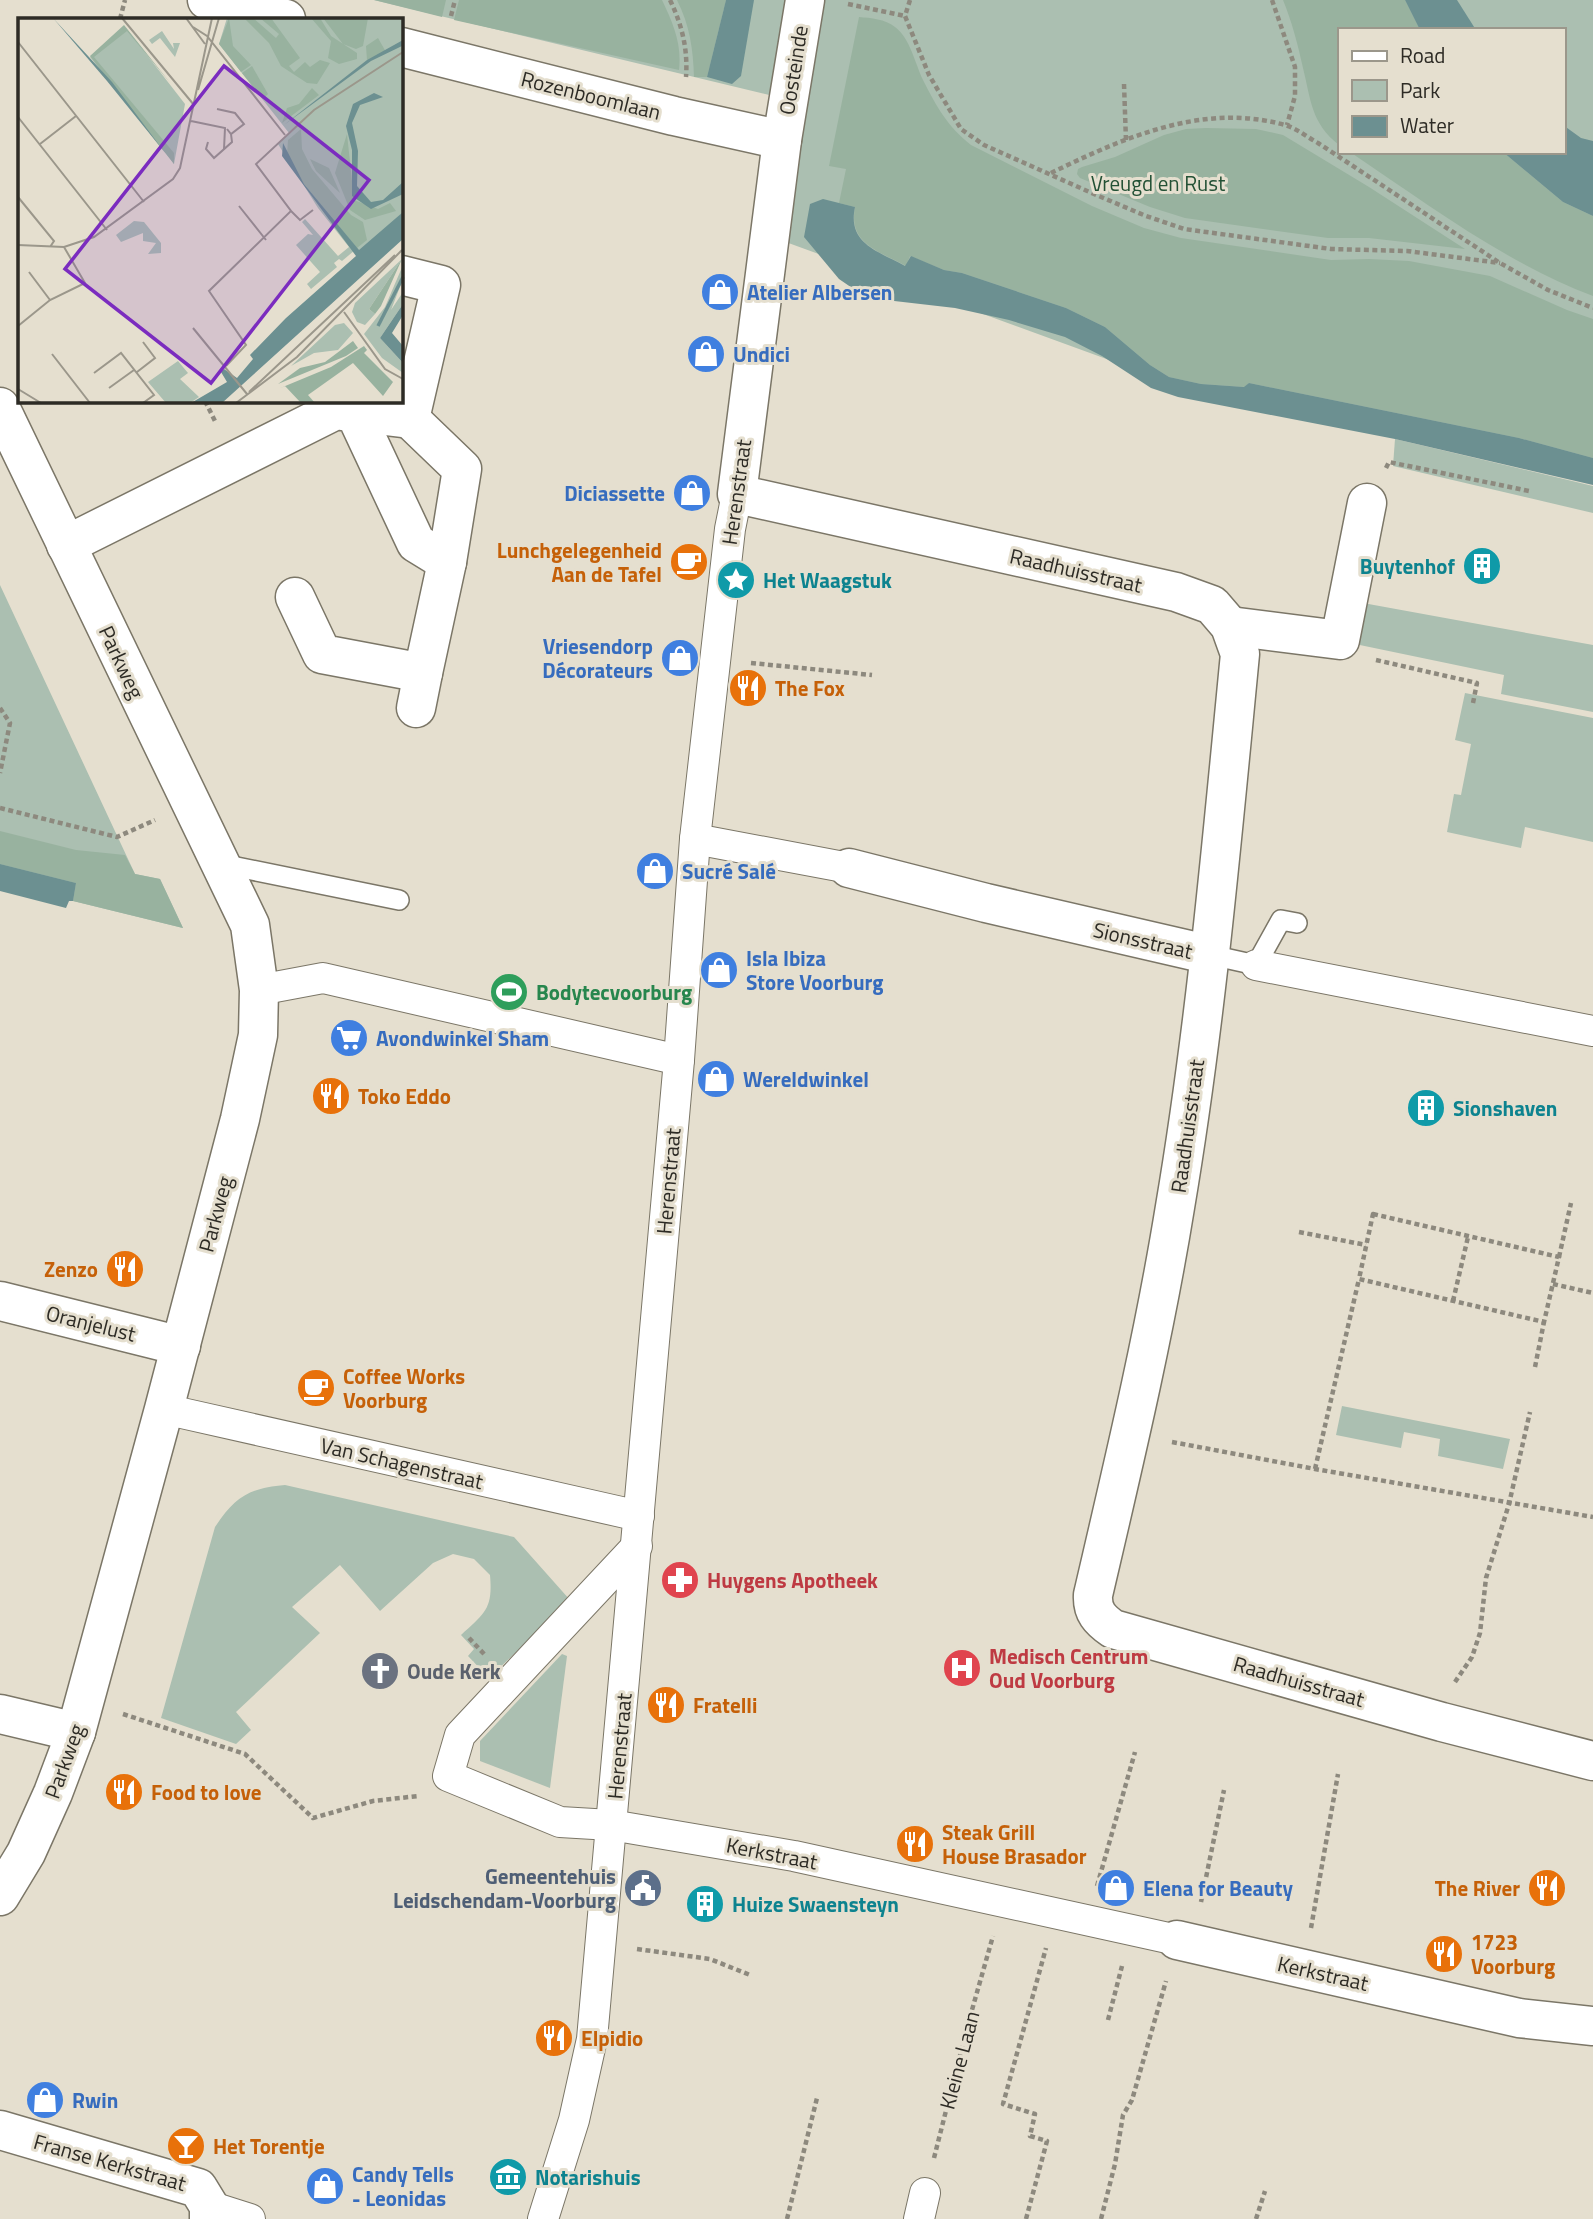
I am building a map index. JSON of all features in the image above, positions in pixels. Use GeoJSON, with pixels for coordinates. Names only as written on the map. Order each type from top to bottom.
{"type":"FeatureCollection","features":[{"type":"Feature","properties":{"kind":"street"},"geometry":{"type":"LineString","coordinates":[[208,0],[282,18]]}},
{"type":"Feature","properties":{"kind":"street","name":"Oosteinde"},"geometry":{"type":"LineString","coordinates":[[782,140],[822,1]]}},
{"type":"Feature","properties":{"kind":"street","name":"Rozenboomlaan"},"geometry":{"type":"LineString","coordinates":[[402,47],[674,116],[782,140]]}},
{"type":"Feature","properties":{"kind":"street","name":"Herenstraat"},"geometry":{"type":"LineString","coordinates":[[543,2219],[574,2120],[592,2039],[679,1060],[695,839],[728,542],[737,494],[782,140]]}},
{"type":"Feature","properties":{"kind":"street"},"geometry":{"type":"LineString","coordinates":[[402,275],[441,285],[410,419]]}},
{"type":"Feature","properties":{"kind":"street"},"geometry":{"type":"LineString","coordinates":[[66,545],[236,466],[336,410],[410,419],[462,469],[447,562],[420,690],[322,654],[295,597]]}},
{"type":"Feature","properties":{"kind":"street"},"geometry":{"type":"LineString","coordinates":[[355,412],[416,543],[447,562]]}},
{"type":"Feature","properties":{"kind":"street","name":"Parkweg"},"geometry":{"type":"LineString","coordinates":[[0,1896],[31,1841],[76,1732],[240,1119],[258,1035],[259,989],[250,925],[2,418]]}},
{"type":"Feature","properties":{"kind":"street","name":"Raadhuisstraat"},"geometry":{"type":"LineString","coordinates":[[737,494],[1176,592],[1212,605],[1230,626],[1240,654],[1211,955],[1175,1207],[1130,1433],[1093,1595],[1094,1609],[1098,1617],[1113,1629],[1442,1723],[1593,1761]]}},
{"type":"Feature","properties":{"kind":"street"},"geometry":{"type":"LineString","coordinates":[[1230,626],[1340,640],[1367,503]]}},
{"type":"Feature","properties":{"kind":"street","name":"Sionsstraat"},"geometry":{"type":"LineString","coordinates":[[695,839],[849,868],[1211,955]]}},
{"type":"Feature","properties":{"kind":"street","name":"Sionsstraat"},"geometry":{"type":"LineString","coordinates":[[1256,964],[1593,1031]]}},
{"type":"Feature","properties":{"kind":"street"},"geometry":{"type":"LineString","coordinates":[[259,989],[323,978],[679,1060]]}},
{"type":"Feature","properties":{"kind":"street","name":"Oranjelust"},"geometry":{"type":"LineString","coordinates":[[0,1301],[181,1346]]}},
{"type":"Feature","properties":{"kind":"street","name":"Van Schagenstraat"},"geometry":{"type":"LineString","coordinates":[[164,1409],[639,1516]]}},
{"type":"Feature","properties":{"kind":"street"},"geometry":{"type":"LineString","coordinates":[[448,1776],[460,1735],[637,1546]]}},
{"type":"Feature","properties":{"kind":"street"},"geometry":{"type":"LineString","coordinates":[[0,1714],[76,1732]]}},
{"type":"Feature","properties":{"kind":"street","name":"Kerkstraat"},"geometry":{"type":"LineString","coordinates":[[448,1776],[560,1822],[611,1825],[794,1856],[1132,1930],[1188,1927],[1519,2018],[1593,2026]]}},
{"type":"Feature","properties":{"kind":"street","name":"Franse Kerkstraat"},"geometry":{"type":"LineString","coordinates":[[0,2130],[198,2188],[209,2213],[250,2219]]}},
{"type":"Feature","properties":{"kind":"lane"},"geometry":{"type":"LineString","coordinates":[[222,864],[398,900]]}},
{"type":"Feature","properties":{"kind":"lane"},"geometry":{"type":"LineString","coordinates":[[1256,964],[1281,920],[1297,923]]}},
{"type":"Feature","properties":{"kind":"lane","name":"Sionsstraat"},"geometry":{"type":"LineString","coordinates":[[1211,955],[1256,964]]}},
{"type":"Feature","properties":{"kind":"path"},"geometry":{"type":"LineString","coordinates":[[120,18],[125,0]]}},
{"type":"Feature","properties":{"kind":"path"},"geometry":{"type":"LineString","coordinates":[[670,0],[679,19],[687,61],[686,78],[674,116]]}},
{"type":"Feature","properties":{"kind":"path"},"geometry":{"type":"LineString","coordinates":[[909,0],[905,16],[929,75],[961,129],[984,145],[1115,203],[1184,229],[1331,249],[1407,251],[1500,263]]}},
{"type":"Feature","properties":{"kind":"path"},"geometry":{"type":"LineString","coordinates":[[1272,0],[1295,67],[1294,96],[1287,125]]}},
{"type":"Feature","properties":{"kind":"path"},"geometry":{"type":"LineString","coordinates":[[822,1],[905,16]]}},
{"type":"Feature","properties":{"kind":"path"},"geometry":{"type":"LineString","coordinates":[[1124,84],[1126,141]]}},
{"type":"Feature","properties":{"kind":"path"},"geometry":{"type":"LineString","coordinates":[[1050,173],[1163,126],[1196,119],[1254,119],[1287,125],[1500,263],[1548,290],[1593,308]]}},
{"type":"Feature","properties":{"kind":"path"},"geometry":{"type":"LineString","coordinates":[[1367,503],[1389,462],[1529,491]]}},
{"type":"Feature","properties":{"kind":"path"},"geometry":{"type":"LineString","coordinates":[[1340,640],[1353,655],[1477,683],[1473,703]]}},
{"type":"Feature","properties":{"kind":"path"},"geometry":{"type":"LineString","coordinates":[[740,662],[872,675]]}},
{"type":"Feature","properties":{"kind":"path"},"geometry":{"type":"LineString","coordinates":[[0,708],[10,723],[0,774]]}},
{"type":"Feature","properties":{"kind":"path"},"geometry":{"type":"LineString","coordinates":[[0,808],[117,837],[145,826],[189,802]]}},
{"type":"Feature","properties":{"kind":"path"},"geometry":{"type":"LineString","coordinates":[[1535,1367],[1571,1203]]}},
{"type":"Feature","properties":{"kind":"path"},"geometry":{"type":"LineString","coordinates":[[1314,1469],[1373,1214],[1559,1257]]}},
{"type":"Feature","properties":{"kind":"path"},"geometry":{"type":"LineString","coordinates":[[1299,1232],[1366,1245]]}},
{"type":"Feature","properties":{"kind":"path"},"geometry":{"type":"LineString","coordinates":[[1453,1301],[1468,1237]]}},
{"type":"Feature","properties":{"kind":"path"},"geometry":{"type":"LineString","coordinates":[[1359,1279],[1544,1322]]}},
{"type":"Feature","properties":{"kind":"path"},"geometry":{"type":"LineString","coordinates":[[1553,1284],[1593,1293]]}},
{"type":"Feature","properties":{"kind":"path"},"geometry":{"type":"LineString","coordinates":[[1472,1657],[1480,1633],[1486,1578],[1509,1504],[1530,1412]]}},
{"type":"Feature","properties":{"kind":"path"},"geometry":{"type":"LineString","coordinates":[[1130,1433],[1314,1469],[1593,1517]]}},
{"type":"Feature","properties":{"kind":"path"},"geometry":{"type":"LineString","coordinates":[[163,1727],[245,1754],[313,1818],[373,1801],[417,1797],[448,1776]]}},
{"type":"Feature","properties":{"kind":"path"},"geometry":{"type":"LineString","coordinates":[[1088,1920],[1135,1752]]}},
{"type":"Feature","properties":{"kind":"path"},"geometry":{"type":"LineString","coordinates":[[1310,1936],[1338,1774]]}},
{"type":"Feature","properties":{"kind":"path"},"geometry":{"type":"LineString","coordinates":[[1188,1927],[1224,1790]]}},
{"type":"Feature","properties":{"kind":"path","name":"Kleine Laan"},"geometry":{"type":"LineString","coordinates":[[922,2206],[968,2024],[1003,1901]]}},
{"type":"Feature","properties":{"kind":"path"},"geometry":{"type":"LineString","coordinates":[[1026,2219],[1047,2140],[1030,2136],[1035,2114],[1003,2104],[1055,1913]]}},
{"type":"Feature","properties":{"kind":"path"},"geometry":{"type":"LineString","coordinates":[[1108,2020],[1132,1930]]}},
{"type":"Feature","properties":{"kind":"path"},"geometry":{"type":"LineString","coordinates":[[601,1944],[710,1959],[750,1975]]}},
{"type":"Feature","properties":{"kind":"path"},"geometry":{"type":"LineString","coordinates":[[1101,2219],[1115,2164],[1122,2115],[1132,2101],[1167,1978]]}},
{"type":"Feature","properties":{"kind":"path"},"geometry":{"type":"LineString","coordinates":[[787,2219],[817,2098]]}},
{"type":"Feature","properties":{"kind":"path"},"geometry":{"type":"LineString","coordinates":[[1256,2219],[1265,2191]]}},
{"type":"Feature","properties":{"kind":"green space","name":"Vreugd en Rust"},"geometry":{"type":"Polygon","coordinates":[[[374,0],[1593,0],[1593,482],[1164,380],[783,241],[803,103],[374,0]]]}},
{"type":"Feature","properties":{"kind":"green space"},"geometry":{"type":"Polygon","coordinates":[[[374,0],[446,0],[442,17],[374,0]]]}},
{"type":"Feature","properties":{"kind":"green space"},"geometry":{"type":"Polygon","coordinates":[[[459,0],[662,0],[676,34],[679,70],[454,20],[459,0]]]}},
{"type":"Feature","properties":{"kind":"green space"},"geometry":{"type":"Polygon","coordinates":[[[677,0],[726,0],[707,77],[694,77],[690,38],[677,0]]]}},
{"type":"Feature","properties":{"kind":"green space"},"geometry":{"type":"Polygon","coordinates":[[[1283,0],[1405,0],[1419,28],[1338,28],[1338,144],[1317,119],[1283,0]]]}},
{"type":"Feature","properties":{"kind":"green space"},"geometry":{"type":"Polygon","coordinates":[[[859,17],[891,24],[900,32],[938,107],[949,123],[971,145],[1092,206],[1144,228],[1181,238],[1331,260],[1409,261],[1490,276],[1593,319],[1593,458],[1519,438],[1249,383],[1245,387],[1201,384],[1169,377],[1150,365],[1105,327],[1066,308],[962,273],[944,270],[910,256],[906,266],[876,250],[861,238],[856,230],[855,207],[839,203],[846,169],[829,166],[859,17]]]}},
{"type":"Feature","properties":{"kind":"green space"},"geometry":{"type":"Polygon","coordinates":[[[1186,129],[1256,129],[1283,135],[1465,249],[1369,238],[1328,238],[1185,218],[1150,207],[1080,178],[1077,174],[1082,167],[1115,157],[1164,135],[1186,129]]]}},
{"type":"Feature","properties":{"kind":"green space"},"geometry":{"type":"Polygon","coordinates":[[[1353,154],[1505,154],[1563,202],[1593,216],[1593,296],[1529,267],[1438,212],[1353,154]]]}},
{"type":"Feature","properties":{"kind":"green space"},"geometry":{"type":"Polygon","coordinates":[[[1395,439],[1593,486],[1593,513],[1393,466],[1395,439]]]}},
{"type":"Feature","properties":{"kind":"green space"},"geometry":{"type":"Polygon","coordinates":[[[0,585],[135,874],[160,879],[183,928],[73,901],[69,890],[0,874],[0,585]]]}},
{"type":"Feature","properties":{"kind":"green space"},"geometry":{"type":"Polygon","coordinates":[[[1363,603],[1593,645],[1593,712],[1501,694],[1504,675],[1355,644],[1363,603]]]}},
{"type":"Feature","properties":{"kind":"green space"},"geometry":{"type":"Polygon","coordinates":[[[1465,693],[1593,718],[1593,842],[1525,827],[1521,848],[1447,832],[1454,794],[1461,795],[1471,744],[1455,740],[1465,693]]]}},
{"type":"Feature","properties":{"kind":"green space"},"geometry":{"type":"Polygon","coordinates":[[[0,831],[76,850],[125,855],[135,874],[160,879],[183,928],[73,901],[76,883],[0,864],[0,831]]]}},
{"type":"Feature","properties":{"kind":"green space"},"geometry":{"type":"Polygon","coordinates":[[[1342,1406],[1510,1439],[1503,1469],[1438,1456],[1440,1439],[1404,1432],[1401,1448],[1336,1435],[1342,1406]]]}},
{"type":"Feature","properties":{"kind":"green space"},"geometry":{"type":"Polygon","coordinates":[[[285,1485],[514,1537],[570,1600],[489,1678],[468,1656],[474,1649],[461,1635],[486,1610],[490,1596],[490,1575],[474,1559],[453,1554],[433,1563],[380,1611],[340,1565],[292,1607],[320,1633],[236,1712],[251,1730],[236,1744],[161,1718],[215,1527],[229,1508],[244,1496],[285,1485]]]}},
{"type":"Feature","properties":{"kind":"green space"},"geometry":{"type":"Polygon","coordinates":[[[562,1654],[567,1656],[550,1788],[480,1761],[480,1741],[562,1654]]]}},
{"type":"Feature","properties":{"kind":"water"},"geometry":{"type":"Polygon","coordinates":[[[726,0],[754,0],[741,76],[732,84],[707,77],[726,0]]]}},
{"type":"Feature","properties":{"kind":"water"},"geometry":{"type":"Polygon","coordinates":[[[1405,0],[1457,0],[1475,28],[1419,28],[1405,0]]]}},
{"type":"Feature","properties":{"kind":"water"},"geometry":{"type":"Polygon","coordinates":[[[1565,126],[1581,138],[1593,141],[1593,216],[1563,202],[1505,154],[1565,154],[1565,126]]]}},
{"type":"Feature","properties":{"kind":"water"},"geometry":{"type":"Polygon","coordinates":[[[823,199],[855,207],[854,220],[860,238],[885,256],[905,266],[911,256],[944,270],[962,273],[1066,308],[1105,327],[1150,365],[1169,377],[1201,384],[1244,387],[1249,383],[1519,438],[1593,458],[1593,485],[1395,439],[1178,397],[1151,388],[1102,356],[1065,337],[1009,320],[955,308],[877,299],[858,292],[839,279],[804,237],[810,204],[823,199]]]}},
{"type":"Feature","properties":{"kind":"water"},"geometry":{"type":"Polygon","coordinates":[[[0,864],[76,883],[73,901],[69,901],[66,908],[0,891],[0,864]]]}},
{"type":"Feature","properties":{"kind":"place","name":"Atelier Albersen"},"geometry":{"type":"Point","coordinates":[720,292]}},
{"type":"Feature","properties":{"kind":"place","name":"Undici"},"geometry":{"type":"Point","coordinates":[706,354]}},
{"type":"Feature","properties":{"kind":"place","name":"Diciassette"},"geometry":{"type":"Point","coordinates":[692,493]}},
{"type":"Feature","properties":{"kind":"place","name":"Lunchgelegenheid Aan de Tafel"},"geometry":{"type":"Point","coordinates":[689,562]}},
{"type":"Feature","properties":{"kind":"place","name":"Buytenhof"},"geometry":{"type":"Point","coordinates":[1482,566]}},
{"type":"Feature","properties":{"kind":"place","name":"Het Waagstuk"},"geometry":{"type":"Point","coordinates":[736,580]}},
{"type":"Feature","properties":{"kind":"place","name":"Vriesendorp Décorateurs"},"geometry":{"type":"Point","coordinates":[680,658]}},
{"type":"Feature","properties":{"kind":"place","name":"The Fox"},"geometry":{"type":"Point","coordinates":[748,688]}},
{"type":"Feature","properties":{"kind":"place","name":"Sucré Salé"},"geometry":{"type":"Point","coordinates":[655,871]}},
{"type":"Feature","properties":{"kind":"place","name":"Isla Ibiza Store Voorburg"},"geometry":{"type":"Point","coordinates":[719,970]}},
{"type":"Feature","properties":{"kind":"place","name":"Bodytecvoorburg"},"geometry":{"type":"Point","coordinates":[509,992]}},
{"type":"Feature","properties":{"kind":"place","name":"Avondwinkel Sham"},"geometry":{"type":"Point","coordinates":[349,1038]}},
{"type":"Feature","properties":{"kind":"place","name":"Wereldwinkel"},"geometry":{"type":"Point","coordinates":[716,1079]}},
{"type":"Feature","properties":{"kind":"place","name":"Toko Eddo"},"geometry":{"type":"Point","coordinates":[331,1096]}},
{"type":"Feature","properties":{"kind":"place","name":"Sionshaven"},"geometry":{"type":"Point","coordinates":[1426,1108]}},
{"type":"Feature","properties":{"kind":"place","name":"Zenzo"},"geometry":{"type":"Point","coordinates":[125,1269]}},
{"type":"Feature","properties":{"kind":"place","name":"Coffee Works Voorburg"},"geometry":{"type":"Point","coordinates":[316,1388]}},
{"type":"Feature","properties":{"kind":"place","name":"Huygens Apotheek"},"geometry":{"type":"Point","coordinates":[680,1580]}},
{"type":"Feature","properties":{"kind":"place","name":"Medisch Centrum Oud Voorburg"},"geometry":{"type":"Point","coordinates":[962,1668]}},
{"type":"Feature","properties":{"kind":"place","name":"Oude Kerk"},"geometry":{"type":"Point","coordinates":[380,1671]}},
{"type":"Feature","properties":{"kind":"place","name":"Fratelli"},"geometry":{"type":"Point","coordinates":[666,1705]}},
{"type":"Feature","properties":{"kind":"place","name":"Food to love"},"geometry":{"type":"Point","coordinates":[124,1792]}},
{"type":"Feature","properties":{"kind":"place","name":"Steak Grill House Brasador"},"geometry":{"type":"Point","coordinates":[915,1844]}},
{"type":"Feature","properties":{"kind":"place","name":"Gemeentehuis Leidschendam-Voorburg"},"geometry":{"type":"Point","coordinates":[643,1888]}},
{"type":"Feature","properties":{"kind":"place","name":"Elena for Beauty"},"geometry":{"type":"Point","coordinates":[1116,1888]}},
{"type":"Feature","properties":{"kind":"place","name":"The River"},"geometry":{"type":"Point","coordinates":[1547,1888]}},
{"type":"Feature","properties":{"kind":"place","name":"Huize Swaensteyn"},"geometry":{"type":"Point","coordinates":[705,1904]}},
{"type":"Feature","properties":{"kind":"place","name":"1723 Voorburg"},"geometry":{"type":"Point","coordinates":[1444,1954]}},
{"type":"Feature","properties":{"kind":"place","name":"Elpidio"},"geometry":{"type":"Point","coordinates":[554,2038]}},
{"type":"Feature","properties":{"kind":"place","name":"Rwin"},"geometry":{"type":"Point","coordinates":[45,2100]}},
{"type":"Feature","properties":{"kind":"place","name":"Het Torentje"},"geometry":{"type":"Point","coordinates":[186,2146]}},
{"type":"Feature","properties":{"kind":"place","name":"Notarishuis"},"geometry":{"type":"Point","coordinates":[508,2177]}},
{"type":"Feature","properties":{"kind":"place","name":"Candy Tells - Leonidas"},"geometry":{"type":"Point","coordinates":[325,2186]}}]}
